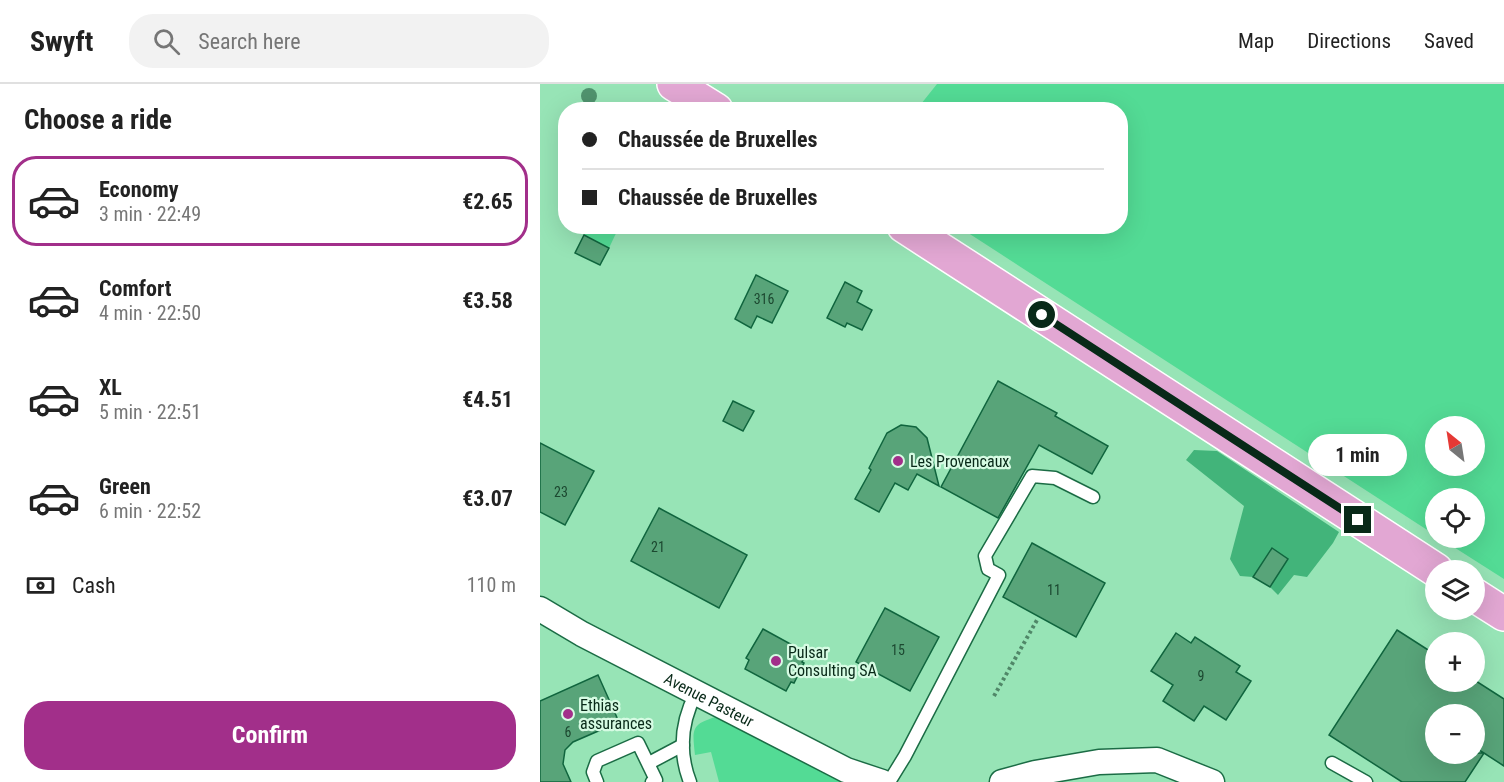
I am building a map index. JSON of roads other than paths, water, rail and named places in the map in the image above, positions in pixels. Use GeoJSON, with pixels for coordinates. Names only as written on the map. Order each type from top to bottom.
{"type":"FeatureCollection","features":[{"type":"Feature","properties":{"kind":"main road"},"geometry":{"type":"LineString","coordinates":[[674,84],[703,102]]}},
{"type":"Feature","properties":{"kind":"main road"},"geometry":{"type":"LineString","coordinates":[[916,234],[1425,563]]}},
{"type":"Feature","properties":{"kind":"main road"},"geometry":{"type":"LineString","coordinates":[[1485,602],[1504,614]]}},
{"type":"Feature","properties":{"kind":"street","name":"Avenue Pasteur"},"geometry":{"type":"LineString","coordinates":[[540,609],[582,634],[846,770],[882,782]]}},
{"type":"Feature","properties":{"kind":"street"},"geometry":{"type":"LineString","coordinates":[[1002,782],[1099,762],[1157,760],[1212,782]]}},
{"type":"Feature","properties":{"kind":"lane"},"geometry":{"type":"LineString","coordinates":[[889,782],[905,756],[999,575],[988,569],[985,556],[1032,476],[1055,478],[1093,497]]}},
{"type":"Feature","properties":{"kind":"lane"},"geometry":{"type":"LineString","coordinates":[[690,782],[681,732],[687,710],[696,693]]}},
{"type":"Feature","properties":{"kind":"lane"},"geometry":{"type":"LineString","coordinates":[[597,782],[593,772],[597,761],[638,743],[657,780],[652,782]]}},
{"type":"Feature","properties":{"kind":"lane"},"geometry":{"type":"LineString","coordinates":[[649,763],[683,745]]}},
{"type":"Feature","properties":{"kind":"lane"},"geometry":{"type":"LineString","coordinates":[[1332,763],[1366,782]]}},
{"type":"Feature","properties":{"kind":"place","name":"Les Provencaux"},"geometry":{"type":"Point","coordinates":[898,461]}},
{"type":"Feature","properties":{"kind":"place","name":"Pulsar Consulting SA"},"geometry":{"type":"Point","coordinates":[776,661]}},
{"type":"Feature","properties":{"kind":"place","name":"Ethias assurances"},"geometry":{"type":"Point","coordinates":[568,714]}}]}
